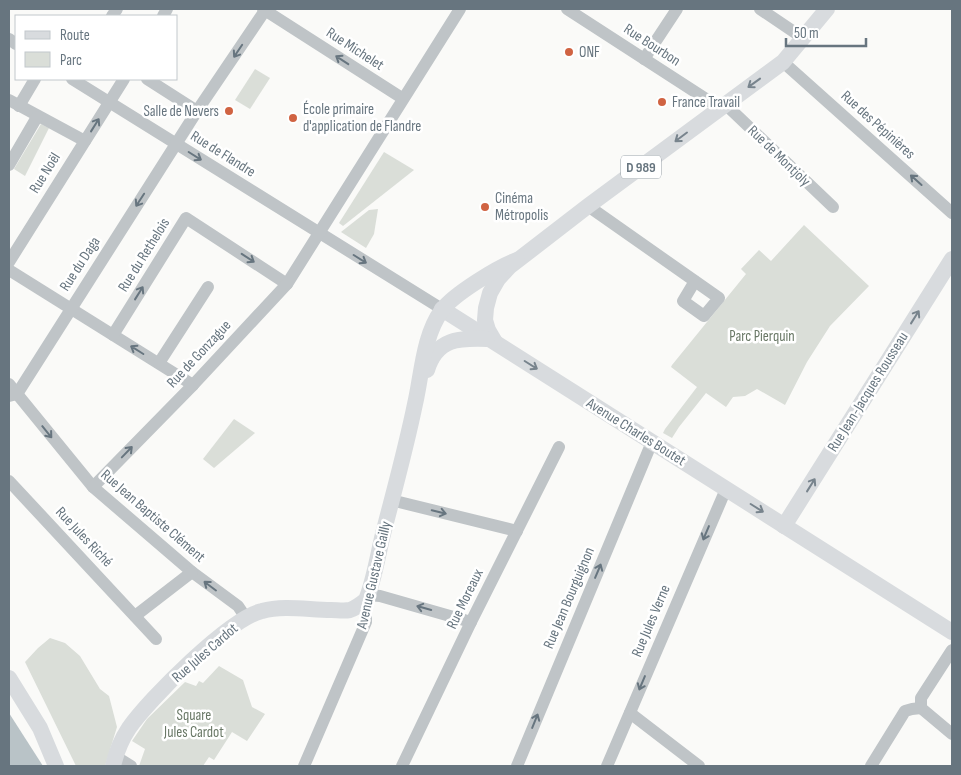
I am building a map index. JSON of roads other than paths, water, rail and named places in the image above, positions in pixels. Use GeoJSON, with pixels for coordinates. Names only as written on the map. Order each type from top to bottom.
{"type":"FeatureCollection","features":[{"type":"Feature","properties":{"kind":"main road","name":"D 989"},"geometry":{"type":"LineString","coordinates":[[517,260],[782,62],[827,9]]}},
{"type":"Feature","properties":{"kind":"main road","name":"Rue Jean-Jacques Rousseau"},"geometry":{"type":"LineString","coordinates":[[784,526],[952,258]]}},
{"type":"Feature","properties":{"kind":"main road"},"geometry":{"type":"LineString","coordinates":[[415,405],[425,351],[433,326],[442,309],[471,286],[517,260]]}},
{"type":"Feature","properties":{"kind":"main road"},"geometry":{"type":"LineString","coordinates":[[493,341],[485,320],[490,293],[498,279],[517,260]]}},
{"type":"Feature","properties":{"kind":"main road","name":"Avenue Charles Boutet"},"geometry":{"type":"LineString","coordinates":[[442,309],[952,632]]}},
{"type":"Feature","properties":{"kind":"main road"},"geometry":{"type":"LineString","coordinates":[[415,405],[428,365],[436,351],[447,343],[463,338],[493,341]]}},
{"type":"Feature","properties":{"kind":"main road","name":"Avenue Gustave Gailly"},"geometry":{"type":"LineString","coordinates":[[366,598],[415,405]]}},
{"type":"Feature","properties":{"kind":"main road","name":"Rue Jules Cardot"},"geometry":{"type":"LineString","coordinates":[[114,761],[130,726],[158,694],[203,651],[236,624],[262,611],[285,608],[348,610],[359,606],[366,598]]}},
{"type":"Feature","properties":{"kind":"main road"},"geometry":{"type":"LineString","coordinates":[[9,678],[40,728],[56,766]]}},
{"type":"Feature","properties":{"kind":"street","name":"Rue Michelet"},"geometry":{"type":"LineString","coordinates":[[265,9],[402,98]]}},
{"type":"Feature","properties":{"kind":"street","name":"Rue du Daga"},"geometry":{"type":"LineString","coordinates":[[11,391],[71,309],[265,9]]}},
{"type":"Feature","properties":{"kind":"street","name":"Rue de Gonzague"},"geometry":{"type":"LineString","coordinates":[[93,487],[193,385],[287,284],[402,98],[460,9]]}},
{"type":"Feature","properties":{"kind":"street","name":"Rue Bourbon"},"geometry":{"type":"LineString","coordinates":[[566,9],[644,59],[723,106]]}},
{"type":"Feature","properties":{"kind":"street"},"geometry":{"type":"LineString","coordinates":[[644,59],[677,9]]}},
{"type":"Feature","properties":{"kind":"street"},"geometry":{"type":"LineString","coordinates":[[760,9],[803,38]]}},
{"type":"Feature","properties":{"kind":"street","name":"Rue des Pépinières"},"geometry":{"type":"LineString","coordinates":[[782,62],[952,213]]}},
{"type":"Feature","properties":{"kind":"street"},"geometry":{"type":"LineString","coordinates":[[34,80],[14,103],[85,141]]}},
{"type":"Feature","properties":{"kind":"street","name":"Rue de Flandre"},"geometry":{"type":"LineString","coordinates":[[74,80],[319,234]]}},
{"type":"Feature","properties":{"kind":"street","name":"Rue Noël"},"geometry":{"type":"LineString","coordinates":[[9,262],[123,80]]}},
{"type":"Feature","properties":{"kind":"street"},"geometry":{"type":"LineString","coordinates":[[149,80],[198,111]]}},
{"type":"Feature","properties":{"kind":"street","name":"Rue de Montjoly"},"geometry":{"type":"LineString","coordinates":[[723,106],[833,207]]}},
{"type":"Feature","properties":{"kind":"street"},"geometry":{"type":"LineString","coordinates":[[9,165],[37,117]]}},
{"type":"Feature","properties":{"kind":"street"},"geometry":{"type":"LineString","coordinates":[[588,206],[695,281]]}},
{"type":"Feature","properties":{"kind":"street","name":"Rue du Rethelois"},"geometry":{"type":"LineString","coordinates":[[113,335],[186,218],[287,284]]}},
{"type":"Feature","properties":{"kind":"street","name":"Avenue Charles Boutet"},"geometry":{"type":"LineString","coordinates":[[319,234],[442,309]]}},
{"type":"Feature","properties":{"kind":"street"},"geometry":{"type":"LineString","coordinates":[[9,270],[193,385]]}},
{"type":"Feature","properties":{"kind":"street"},"geometry":{"type":"LineString","coordinates":[[159,363],[208,287]]}},
{"type":"Feature","properties":{"kind":"street","name":"Rue Jean Baptiste Clément"},"geometry":{"type":"LineString","coordinates":[[11,391],[93,487],[192,572],[238,606],[246,618]]}},
{"type":"Feature","properties":{"kind":"street","name":"Rue Jean Bourguignon"},"geometry":{"type":"LineString","coordinates":[[517,766],[652,442]]}},
{"type":"Feature","properties":{"kind":"street","name":"Rue Moreaux"},"geometry":{"type":"LineString","coordinates":[[402,766],[558,446]]}},
{"type":"Feature","properties":{"kind":"street","name":"Rue Jules Riché"},"geometry":{"type":"LineString","coordinates":[[9,480],[156,639]]}},
{"type":"Feature","properties":{"kind":"street","name":"Rue Jules Verne"},"geometry":{"type":"LineString","coordinates":[[607,766],[726,489]]}},
{"type":"Feature","properties":{"kind":"street"},"geometry":{"type":"LineString","coordinates":[[391,500],[517,531]]}},
{"type":"Feature","properties":{"kind":"street"},"geometry":{"type":"LineString","coordinates":[[135,616],[192,572]]}},
{"type":"Feature","properties":{"kind":"street"},"geometry":{"type":"LineString","coordinates":[[366,598],[380,596],[471,622]]}},
{"type":"Feature","properties":{"kind":"street","name":"Avenue Gustave Gailly"},"geometry":{"type":"LineString","coordinates":[[304,766],[366,622],[366,598]]}},
{"type":"Feature","properties":{"kind":"street"},"geometry":{"type":"LineString","coordinates":[[921,708],[921,698],[952,650]]}},
{"type":"Feature","properties":{"kind":"street"},"geometry":{"type":"LineString","coordinates":[[871,766],[906,711],[912,708],[921,708],[952,734]]}},
{"type":"Feature","properties":{"kind":"street"},"geometry":{"type":"LineString","coordinates":[[630,713],[699,766]]}},
{"type":"Feature","properties":{"kind":"street"},"geometry":{"type":"LineString","coordinates":[[114,761],[131,766]]}},
{"type":"Feature","properties":{"kind":"place","name":"ONF"},"geometry":{"type":"Point","coordinates":[569,52]}},
{"type":"Feature","properties":{"kind":"place","name":"France Travail"},"geometry":{"type":"Point","coordinates":[662,102]}},
{"type":"Feature","properties":{"kind":"place","name":"Salle de Nevers"},"geometry":{"type":"Point","coordinates":[229,111]}},
{"type":"Feature","properties":{"kind":"place","name":"École primaire d'application de Flandre"},"geometry":{"type":"Point","coordinates":[293,118]}},
{"type":"Feature","properties":{"kind":"place","name":"Cinéma Métropolis"},"geometry":{"type":"Point","coordinates":[485,207]}},
{"type":"Feature","properties":{"kind":"park label","name":"Parc Pierquin"},"geometry":{"type":"Point","coordinates":[762,336]}},
{"type":"Feature","properties":{"kind":"park label","name":"Square Jules Cardot"},"geometry":{"type":"Point","coordinates":[194,724]}}]}
